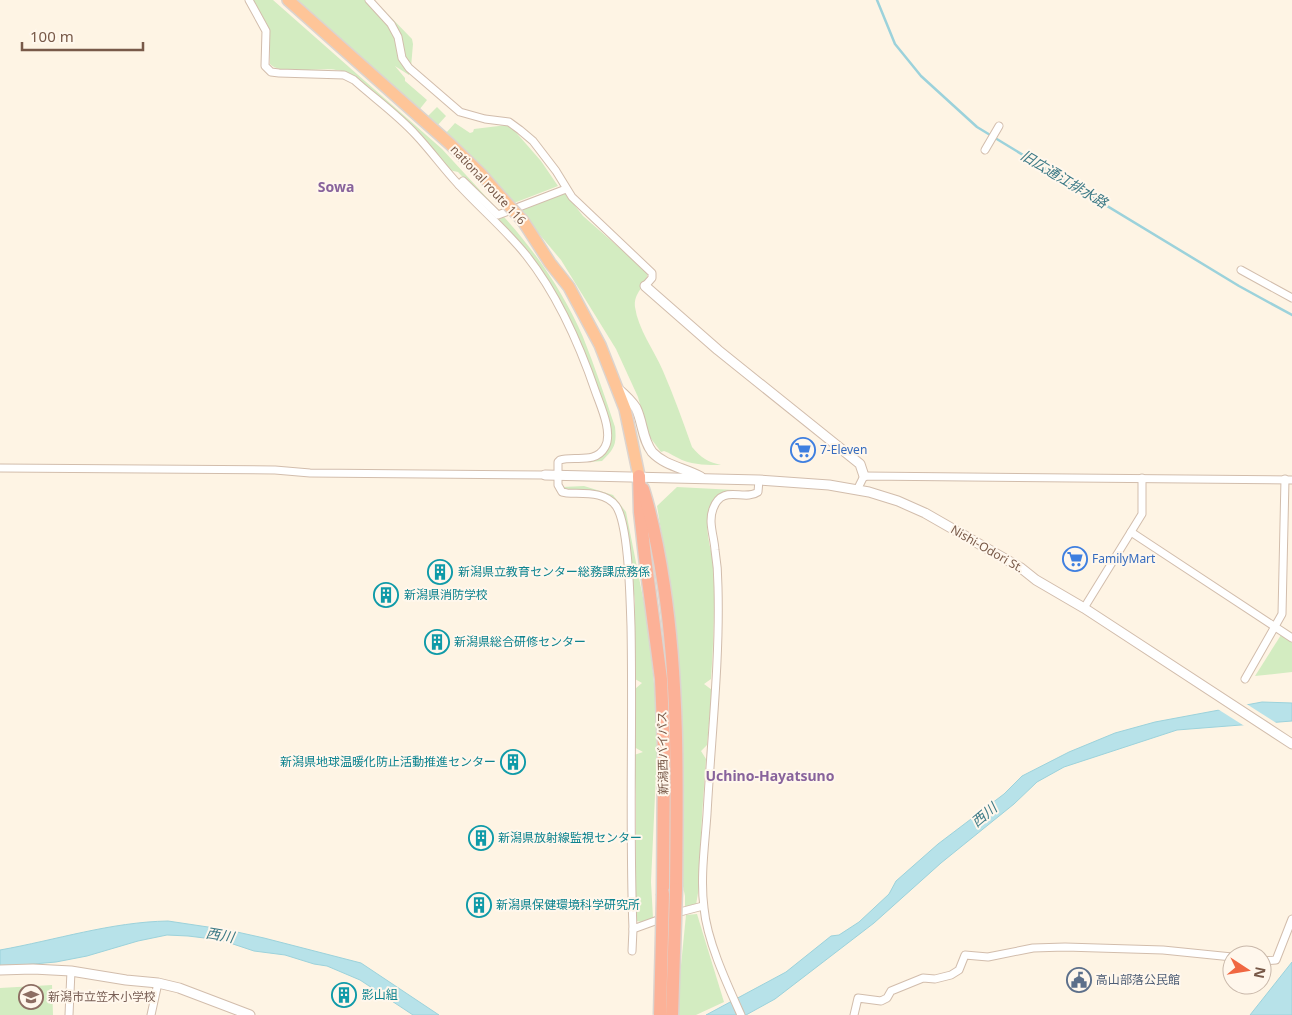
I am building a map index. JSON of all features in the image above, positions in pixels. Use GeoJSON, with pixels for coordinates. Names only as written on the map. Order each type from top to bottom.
{"type":"FeatureCollection","features":[{"type":"Feature","properties":{"kind":"highway","name":"national route 116"},"geometry":{"type":"LineString","coordinates":[[288,0],[450,144],[481,174],[523,221],[550,263],[569,287],[600,345],[624,409],[638,476]]}},
{"type":"Feature","properties":{"kind":"highway","name":"新潟西バイパス"},"geometry":{"type":"LineString","coordinates":[[638,476],[650,512],[667,609],[673,678],[676,750],[676,889],[672,1015]]}},
{"type":"Feature","properties":{"kind":"highway","name":"新潟西バイパス"},"geometry":{"type":"LineString","coordinates":[[638,476],[641,521],[661,679],[664,750],[660,1015]]}},
{"type":"Feature","properties":{"kind":"street"},"geometry":{"type":"LineString","coordinates":[[249,0],[266,31],[265,66],[270,72],[344,75],[354,80],[416,134],[459,185],[525,254],[539,272],[569,327],[586,366],[598,399],[608,437],[605,448],[598,455],[589,458],[560,460],[558,462],[557,476],[558,485],[562,492],[599,494],[616,506],[622,518],[628,559],[630,598],[632,952]]}},
{"type":"Feature","properties":{"kind":"street"},"geometry":{"type":"LineString","coordinates":[[370,0],[391,24],[398,37],[402,58],[409,68],[460,112],[485,119],[510,122],[533,141],[556,171],[566,189],[588,214],[652,273],[652,278],[645,286],[718,350],[860,464],[864,476],[857,490]]}},
{"type":"Feature","properties":{"kind":"street"},"geometry":{"type":"LineString","coordinates":[[985,150],[999,126]]}},
{"type":"Feature","properties":{"kind":"street"},"geometry":{"type":"LineString","coordinates":[[459,185],[463,181],[498,215],[566,189]]}},
{"type":"Feature","properties":{"kind":"street"},"geometry":{"type":"LineString","coordinates":[[1241,270],[1292,298]]}},
{"type":"Feature","properties":{"kind":"street"},"geometry":{"type":"LineString","coordinates":[[617,388],[628,397],[636,408],[644,435],[653,453],[668,464],[704,478]]}},
{"type":"Feature","properties":{"kind":"street"},"geometry":{"type":"LineString","coordinates":[[0,468],[275,470],[310,473],[545,475]]}},
{"type":"Feature","properties":{"kind":"street","name":"Nishi-Odori St."},"geometry":{"type":"LineString","coordinates":[[545,475],[759,480],[829,485],[886,497],[924,513],[1022,568],[1036,580],[1084,608],[1292,744]]}},
{"type":"Feature","properties":{"kind":"street"},"geometry":{"type":"LineString","coordinates":[[864,476],[1289,479],[1282,614],[1245,679]]}},
{"type":"Feature","properties":{"kind":"street"},"geometry":{"type":"LineString","coordinates":[[1084,608],[1142,514],[1142,478]]}},
{"type":"Feature","properties":{"kind":"street"},"geometry":{"type":"LineString","coordinates":[[741,1015],[724,976],[708,929],[703,906],[718,605],[718,568],[711,518],[714,507],[724,495],[754,495],[758,492],[759,480]]}},
{"type":"Feature","properties":{"kind":"street"},"geometry":{"type":"LineString","coordinates":[[1131,532],[1292,638]]}},
{"type":"Feature","properties":{"kind":"street"},"geometry":{"type":"LineString","coordinates":[[633,929],[703,906]]}},
{"type":"Feature","properties":{"kind":"street"},"geometry":{"type":"LineString","coordinates":[[1272,960],[1276,960],[1292,920]]}},
{"type":"Feature","properties":{"kind":"street"},"geometry":{"type":"LineString","coordinates":[[854,1015],[858,998],[881,1001],[887,998],[891,991],[923,978],[935,979],[951,975],[960,970],[965,955],[988,957],[1033,948],[1065,947],[1163,950],[1222,956]]}},
{"type":"Feature","properties":{"kind":"street"},"geometry":{"type":"LineString","coordinates":[[0,970],[33,969],[71,972],[158,983],[179,988],[250,1015]]}},
{"type":"Feature","properties":{"kind":"street"},"geometry":{"type":"LineString","coordinates":[[69,1015],[71,972]]}},
{"type":"Feature","properties":{"kind":"street"},"geometry":{"type":"LineString","coordinates":[[151,1015],[158,983]]}},
{"type":"Feature","properties":{"kind":"green space"},"geometry":{"type":"Polygon","coordinates":[[[253,0],[273,0],[442,149],[500,212],[494,210],[458,172],[449,170],[348,73],[329,69],[283,70],[275,68],[270,64],[270,34],[267,24],[253,0]]]}},
{"type":"Feature","properties":{"kind":"green space"},"geometry":{"type":"Polygon","coordinates":[[[293,0],[374,0],[412,39],[411,67],[403,57],[396,34],[402,58],[410,68],[409,75],[395,66],[405,78],[405,81],[427,100],[419,110],[293,0]]]}},
{"type":"Feature","properties":{"kind":"green space"},"geometry":{"type":"Polygon","coordinates":[[[437,107],[446,116],[437,126],[428,116],[437,107]]]}},
{"type":"Feature","properties":{"kind":"green space"},"geometry":{"type":"Polygon","coordinates":[[[455,123],[470,133],[474,129],[507,125],[513,129],[541,161],[558,186],[514,203],[446,133],[455,123]]]}},
{"type":"Feature","properties":{"kind":"green space"},"geometry":{"type":"Polygon","coordinates":[[[565,193],[583,216],[647,272],[646,281],[638,292],[635,301],[639,323],[667,380],[692,447],[705,459],[721,465],[692,463],[664,451],[661,452],[649,436],[638,397],[616,349],[561,260],[519,210],[565,193]]]}},
{"type":"Feature","properties":{"kind":"green space"},"geometry":{"type":"Polygon","coordinates":[[[504,217],[527,244],[558,289],[583,337],[615,427],[616,438],[614,446],[602,461],[589,462],[600,458],[609,448],[611,432],[602,402],[557,298],[496,220],[504,217]]]}},
{"type":"Feature","properties":{"kind":"green space"},"geometry":{"type":"Polygon","coordinates":[[[584,486],[613,495],[626,512],[648,623],[655,694],[657,752],[651,882],[653,918],[641,922],[636,919],[636,795],[634,755],[643,752],[634,747],[635,689],[642,683],[635,679],[635,601],[623,513],[616,501],[604,493],[561,488],[584,486]]]}},
{"type":"Feature","properties":{"kind":"green space"},"geometry":{"type":"Polygon","coordinates":[[[677,487],[735,490],[726,491],[716,498],[709,509],[707,519],[714,574],[714,618],[711,679],[704,684],[712,690],[707,745],[701,751],[706,759],[699,887],[696,905],[685,907],[681,877],[684,798],[680,689],[670,585],[657,506],[677,487]]]}},
{"type":"Feature","properties":{"kind":"green space"},"geometry":{"type":"Polygon","coordinates":[[[1281,635],[1292,642],[1292,672],[1255,676],[1281,635]]]}},
{"type":"Feature","properties":{"kind":"green space"},"geometry":{"type":"Polygon","coordinates":[[[697,914],[724,1002],[696,1015],[676,1015],[686,915],[697,914]]]}},
{"type":"Feature","properties":{"kind":"green space","name":"新潟市立笠木小学校"},"geometry":{"type":"Polygon","coordinates":[[[52,985],[53,1015],[0,1015],[0,988],[52,985]]]}},
{"type":"Feature","properties":{"kind":"water","name":"西川"},"geometry":{"type":"Polygon","coordinates":[[[1262,702],[1292,703],[1292,721],[1177,730],[1064,767],[1037,782],[1014,804],[941,863],[874,923],[775,999],[746,1015],[706,1015],[786,972],[831,936],[839,935],[859,922],[889,894],[896,881],[938,844],[1004,794],[1022,776],[1069,752],[1115,733],[1155,722],[1262,702]]]}},
{"type":"Feature","properties":{"kind":"water","name":"西川"},"geometry":{"type":"Polygon","coordinates":[[[168,921],[228,930],[361,963],[439,1015],[413,1015],[360,980],[327,966],[285,955],[254,951],[221,940],[188,936],[167,935],[56,962],[0,967],[0,950],[105,928],[168,921]]]}},
{"type":"Feature","properties":{"kind":"water"},"geometry":{"type":"Polygon","coordinates":[[[1292,962],[1292,1015],[1250,1015],[1266,995],[1272,995],[1272,987],[1292,962]]]}},
{"type":"Feature","properties":{"kind":"pier"},"geometry":{"type":"Polygon","coordinates":[[[1245,703],[1278,724],[1246,727],[1216,708],[1245,703]]]}},
{"type":"Feature","properties":{"kind":"waterway","name":"旧広通江排水路"},"geometry":{"type":"LineString","coordinates":[[877,0],[895,44],[921,76],[977,127],[1239,286],[1292,315]]}},
{"type":"Feature","properties":{"kind":"place","name":"7-Eleven"},"geometry":{"type":"Point","coordinates":[803,450]}},
{"type":"Feature","properties":{"kind":"place","name":"FamilyMart"},"geometry":{"type":"Point","coordinates":[1075,559]}},
{"type":"Feature","properties":{"kind":"place","name":"新潟県立教育センター総務課庶務係"},"geometry":{"type":"Point","coordinates":[440,572]}},
{"type":"Feature","properties":{"kind":"place","name":"新潟県消防学校"},"geometry":{"type":"Point","coordinates":[386,595]}},
{"type":"Feature","properties":{"kind":"place","name":"新潟県総合研修センター"},"geometry":{"type":"Point","coordinates":[437,642]}},
{"type":"Feature","properties":{"kind":"place","name":"新潟県地球温暖化防止活動推進センター"},"geometry":{"type":"Point","coordinates":[513,762]}},
{"type":"Feature","properties":{"kind":"place","name":"新潟県放射線監視センター"},"geometry":{"type":"Point","coordinates":[481,838]}},
{"type":"Feature","properties":{"kind":"place","name":"新潟県保健環境科学研究所"},"geometry":{"type":"Point","coordinates":[479,905]}},
{"type":"Feature","properties":{"kind":"place","name":"高山部落公民館"},"geometry":{"type":"Point","coordinates":[1079,980]}},
{"type":"Feature","properties":{"kind":"place","name":"影山組"},"geometry":{"type":"Point","coordinates":[344,995]}},
{"type":"Feature","properties":{"kind":"place","name":"新潟市立笠木小学校"},"geometry":{"type":"Point","coordinates":[31,997]}},
{"type":"Feature","properties":{"kind":"district","name":"Sowa"},"geometry":{"type":"Point","coordinates":[336,187]}},
{"type":"Feature","properties":{"kind":"district","name":"Uchino-Hayatsuno"},"geometry":{"type":"Point","coordinates":[770,776]}}]}
